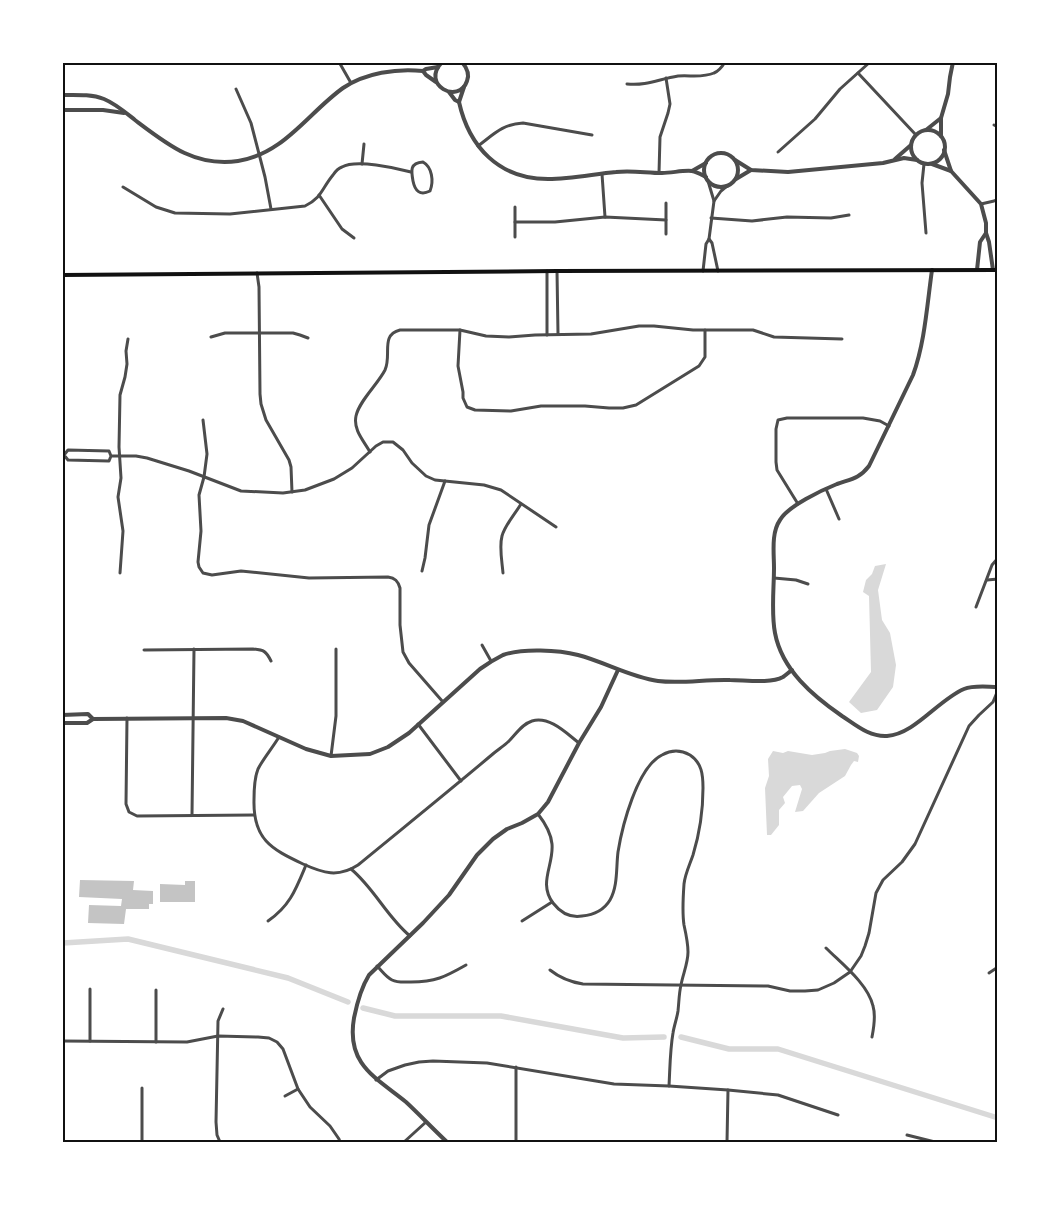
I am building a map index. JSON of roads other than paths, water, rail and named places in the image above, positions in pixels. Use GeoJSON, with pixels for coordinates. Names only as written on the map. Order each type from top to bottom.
{"type":"FeatureCollection","features":[{"type":"Feature","properties":{"kind":"main road"},"geometry":{"type":"LineString","coordinates":[[62,275],[995,270]]}},
{"type":"Feature","properties":{"kind":"street"},"geometry":{"type":"LineString","coordinates":[[339,62],[350,83]]}},
{"type":"Feature","properties":{"kind":"street"},"geometry":{"type":"LineString","coordinates":[[436,82],[436,72],[442,62]]}},
{"type":"Feature","properties":{"kind":"street"},"geometry":{"type":"LineString","coordinates":[[627,84],[642,85],[666,78],[713,74],[720,70],[725,62]]}},
{"type":"Feature","properties":{"kind":"street"},"geometry":{"type":"LineString","coordinates":[[778,152],[815,119],[840,89],[870,62]]}},
{"type":"Feature","properties":{"kind":"street"},"geometry":{"type":"LineString","coordinates":[[953,62],[941,118],[941,137],[951,171],[981,204],[995,270]]}},
{"type":"Feature","properties":{"kind":"street"},"geometry":{"type":"LineString","coordinates":[[462,63],[466,67],[468,78],[459,102],[468,131],[478,146],[496,163],[526,177],[548,180],[618,171],[659,173],[692,171],[718,153],[726,153],[751,170],[788,172],[883,163],[904,158],[917,160],[951,171]]}},
{"type":"Feature","properties":{"kind":"street"},"geometry":{"type":"LineString","coordinates":[[62,95],[87,95],[102,98],[115,104],[152,133],[177,149],[196,158],[217,162],[239,160],[260,155],[284,141],[350,83],[383,72],[423,71],[438,67]]}},
{"type":"Feature","properties":{"kind":"street"},"geometry":{"type":"LineString","coordinates":[[423,71],[439,87],[449,92],[459,102]]}},
{"type":"Feature","properties":{"kind":"street"},"geometry":{"type":"LineString","coordinates":[[858,73],[916,135]]}},
{"type":"Feature","properties":{"kind":"street"},"geometry":{"type":"LineString","coordinates":[[659,173],[660,137],[670,104],[666,78]]}},
{"type":"Feature","properties":{"kind":"street"},"geometry":{"type":"LineString","coordinates":[[449,92],[454,92],[464,87]]}},
{"type":"Feature","properties":{"kind":"street"},"geometry":{"type":"LineString","coordinates":[[236,88],[251,123],[265,176],[271,209]]}},
{"type":"Feature","properties":{"kind":"street"},"geometry":{"type":"LineString","coordinates":[[62,110],[103,110],[127,113]]}},
{"type":"Feature","properties":{"kind":"street"},"geometry":{"type":"LineString","coordinates":[[917,160],[911,150],[912,139],[941,118]]}},
{"type":"Feature","properties":{"kind":"street"},"geometry":{"type":"LineString","coordinates":[[478,146],[500,129],[523,123],[592,135]]}},
{"type":"Feature","properties":{"kind":"street"},"geometry":{"type":"LineString","coordinates":[[926,130],[934,132],[941,137]]}},
{"type":"Feature","properties":{"kind":"street"},"geometry":{"type":"LineString","coordinates":[[362,164],[364,144]]}},
{"type":"Feature","properties":{"kind":"street"},"geometry":{"type":"LineString","coordinates":[[893,160],[911,145]]}},
{"type":"Feature","properties":{"kind":"street"},"geometry":{"type":"LineString","coordinates":[[927,164],[939,160],[944,150]]}},
{"type":"Feature","properties":{"kind":"street"},"geometry":{"type":"LineString","coordinates":[[735,160],[738,170],[735,180]]}},
{"type":"Feature","properties":{"kind":"street"},"geometry":{"type":"LineString","coordinates":[[423,162],[428,165],[432,183],[430,190],[425,193],[417,191],[414,187],[411,172],[414,165],[418,163],[423,162]]}},
{"type":"Feature","properties":{"kind":"street"},"geometry":{"type":"LineString","coordinates":[[123,187],[156,207],[175,212],[230,214],[305,206],[314,202],[333,175],[342,166],[353,163],[411,172]]}},
{"type":"Feature","properties":{"kind":"street"},"geometry":{"type":"LineString","coordinates":[[706,163],[704,170],[714,201]]}},
{"type":"Feature","properties":{"kind":"street"},"geometry":{"type":"LineString","coordinates":[[926,233],[922,183],[927,164]]}},
{"type":"Feature","properties":{"kind":"street"},"geometry":{"type":"LineString","coordinates":[[703,271],[714,201],[721,191],[751,170]]}},
{"type":"Feature","properties":{"kind":"street"},"geometry":{"type":"LineString","coordinates":[[692,171],[718,186],[727,186]]}},
{"type":"Feature","properties":{"kind":"street"},"geometry":{"type":"LineString","coordinates":[[602,174],[605,217]]}},
{"type":"Feature","properties":{"kind":"street"},"geometry":{"type":"LineString","coordinates":[[320,195],[342,229],[354,238]]}},
{"type":"Feature","properties":{"kind":"street"},"geometry":{"type":"LineString","coordinates":[[981,204],[998,199]]}},
{"type":"Feature","properties":{"kind":"street"},"geometry":{"type":"LineString","coordinates":[[666,203],[666,234]]}},
{"type":"Feature","properties":{"kind":"street"},"geometry":{"type":"LineString","coordinates":[[515,207],[515,237]]}},
{"type":"Feature","properties":{"kind":"street"},"geometry":{"type":"LineString","coordinates":[[711,218],[752,221],[786,217],[831,218],[849,215]]}},
{"type":"Feature","properties":{"kind":"street"},"geometry":{"type":"LineString","coordinates":[[515,222],[555,222],[605,217],[666,220]]}},
{"type":"Feature","properties":{"kind":"street"},"geometry":{"type":"LineString","coordinates":[[977,270],[980,242],[986,233]]}},
{"type":"Feature","properties":{"kind":"street"},"geometry":{"type":"LineString","coordinates":[[709,239],[712,243],[718,271]]}},
{"type":"Feature","properties":{"kind":"street"},"geometry":{"type":"LineString","coordinates":[[550,970],[560,977],[583,984],[768,986],[790,991],[805,991],[818,990],[834,983],[850,972],[861,956],[869,933],[876,893],[883,880],[902,862],[915,844],[969,726],[992,702],[998,689],[979,687],[965,689],[898,734],[875,735],[863,730],[814,696],[792,670],[778,646],[774,632],[773,617],[774,536],[780,518],[788,511],[826,489],[858,477],[869,466],[918,362],[932,270]]}},
{"type":"Feature","properties":{"kind":"street"},"geometry":{"type":"LineString","coordinates":[[547,271],[547,334]]}},
{"type":"Feature","properties":{"kind":"street"},"geometry":{"type":"LineString","coordinates":[[557,271],[558,334]]}},
{"type":"Feature","properties":{"kind":"street"},"geometry":{"type":"LineString","coordinates":[[256,273],[261,404],[266,420],[289,460],[292,492]]}},
{"type":"Feature","properties":{"kind":"street"},"geometry":{"type":"LineString","coordinates":[[370,452],[358,432],[356,416],[359,408],[385,370],[388,359],[388,342],[392,334],[400,330],[460,330],[498,337],[590,334],[639,326],[654,326],[693,330],[753,330],[774,337],[842,339]]}},
{"type":"Feature","properties":{"kind":"street"},"geometry":{"type":"LineString","coordinates":[[460,330],[458,366],[463,398],[467,407],[475,410],[511,411],[541,406],[623,408],[636,404],[699,366],[705,357],[705,330]]}},
{"type":"Feature","properties":{"kind":"street"},"geometry":{"type":"LineString","coordinates":[[211,337],[225,333],[293,333],[308,338]]}},
{"type":"Feature","properties":{"kind":"street"},"geometry":{"type":"LineString","coordinates":[[120,572],[123,531],[118,497],[121,478],[120,396],[128,364],[126,351],[128,339]]}},
{"type":"Feature","properties":{"kind":"street"},"geometry":{"type":"LineString","coordinates":[[798,504],[777,470],[776,429],[778,420],[787,418],[871,418],[889,426]]}},
{"type":"Feature","properties":{"kind":"street"},"geometry":{"type":"LineString","coordinates":[[203,420],[207,454],[200,495],[201,531],[198,562],[202,571],[209,575],[241,571],[310,578],[388,577],[394,579],[400,588],[400,625],[403,652],[409,663],[444,702]]}},
{"type":"Feature","properties":{"kind":"street"},"geometry":{"type":"LineString","coordinates":[[111,456],[147,458],[241,490],[283,493],[304,490],[334,479],[352,468],[376,446],[383,442],[393,442],[403,450],[412,463],[426,476],[435,480],[492,487],[508,494],[556,528]]}},
{"type":"Feature","properties":{"kind":"street"},"geometry":{"type":"LineString","coordinates":[[68,450],[109,451],[111,456],[109,461],[68,460],[63,455],[68,450]]}},
{"type":"Feature","properties":{"kind":"street"},"geometry":{"type":"LineString","coordinates":[[422,571],[429,524],[444,481]]}},
{"type":"Feature","properties":{"kind":"street"},"geometry":{"type":"LineString","coordinates":[[826,489],[839,518]]}},
{"type":"Feature","properties":{"kind":"street"},"geometry":{"type":"LineString","coordinates":[[503,573],[502,537],[521,504]]}},
{"type":"Feature","properties":{"kind":"street"},"geometry":{"type":"LineString","coordinates":[[976,608],[992,565],[998,558]]}},
{"type":"Feature","properties":{"kind":"street"},"geometry":{"type":"LineString","coordinates":[[774,578],[796,580],[808,584]]}},
{"type":"Feature","properties":{"kind":"street"},"geometry":{"type":"LineString","coordinates":[[987,580],[998,579]]}},
{"type":"Feature","properties":{"kind":"street"},"geometry":{"type":"LineString","coordinates":[[482,645],[491,661]]}},
{"type":"Feature","properties":{"kind":"street"},"geometry":{"type":"LineString","coordinates":[[144,650],[253,649],[262,650],[271,661]]}},
{"type":"Feature","properties":{"kind":"street"},"geometry":{"type":"LineString","coordinates":[[331,756],[336,716],[336,649]]}},
{"type":"Feature","properties":{"kind":"street"},"geometry":{"type":"LineString","coordinates":[[192,815],[194,650]]}},
{"type":"Feature","properties":{"kind":"street"},"geometry":{"type":"LineString","coordinates":[[62,715],[88,714],[93,718],[226,718],[243,721],[306,749],[331,756],[370,754],[388,747],[408,733],[491,661],[515,652],[556,651],[579,655],[618,670],[657,681],[772,680],[783,677],[792,670]]}},
{"type":"Feature","properties":{"kind":"street"},"geometry":{"type":"LineString","coordinates":[[447,1142],[407,1103],[376,1080],[360,1062],[355,1053],[352,1032],[356,1008],[364,983],[369,975],[410,936],[449,894],[477,855],[493,839],[507,829],[538,814],[548,802],[579,743],[601,707],[618,670]]}},
{"type":"Feature","properties":{"kind":"street"},"geometry":{"type":"LineString","coordinates":[[62,723],[87,723],[93,718]]}},
{"type":"Feature","properties":{"kind":"street"},"geometry":{"type":"LineString","coordinates":[[127,718],[126,804],[130,812],[137,816],[254,815]]}},
{"type":"Feature","properties":{"kind":"street"},"geometry":{"type":"LineString","coordinates":[[279,737],[258,769],[254,787],[254,815],[260,834],[274,849],[284,855],[318,871],[327,873],[351,869],[461,781],[526,724],[532,721],[548,721],[579,743]]}},
{"type":"Feature","properties":{"kind":"street"},"geometry":{"type":"LineString","coordinates":[[418,724],[461,781]]}},
{"type":"Feature","properties":{"kind":"street"},"geometry":{"type":"LineString","coordinates":[[538,814],[546,825],[552,844],[552,856],[546,882],[552,902],[568,916],[591,915],[602,909],[609,901],[615,886],[621,834],[627,812],[637,787],[649,766],[657,757],[667,752],[677,751],[691,756],[700,765],[703,773],[703,805],[701,825],[685,882],[683,912],[688,952],[673,1033],[670,1057],[670,1086]]}},
{"type":"Feature","properties":{"kind":"street"},"geometry":{"type":"LineString","coordinates":[[268,921],[278,914],[292,897],[306,865]]}},
{"type":"Feature","properties":{"kind":"street"},"geometry":{"type":"LineString","coordinates":[[351,869],[360,877],[400,928],[410,936]]}},
{"type":"Feature","properties":{"kind":"street"},"geometry":{"type":"LineString","coordinates":[[522,921],[552,902]]}},
{"type":"Feature","properties":{"kind":"street"},"geometry":{"type":"LineString","coordinates":[[826,948],[864,987],[873,1006],[874,1024],[872,1038]]}},
{"type":"Feature","properties":{"kind":"street"},"geometry":{"type":"LineString","coordinates":[[378,966],[393,980],[424,982],[444,977],[466,965]]}},
{"type":"Feature","properties":{"kind":"street"},"geometry":{"type":"LineString","coordinates":[[989,973],[998,967]]}},
{"type":"Feature","properties":{"kind":"street"},"geometry":{"type":"LineString","coordinates":[[90,989],[90,1041]]}},
{"type":"Feature","properties":{"kind":"street"},"geometry":{"type":"LineString","coordinates":[[156,990],[156,1042]]}},
{"type":"Feature","properties":{"kind":"street"},"geometry":{"type":"LineString","coordinates":[[220,1142],[217,1135],[216,1122],[219,1017],[223,1009]]}},
{"type":"Feature","properties":{"kind":"street"},"geometry":{"type":"LineString","coordinates":[[62,1040],[187,1042],[218,1036],[269,1038],[277,1042],[283,1049],[298,1089],[310,1107],[330,1126],[340,1142]]}},
{"type":"Feature","properties":{"kind":"street"},"geometry":{"type":"LineString","coordinates":[[376,1080],[388,1072],[419,1062],[487,1063],[614,1084],[670,1086],[778,1095],[838,1114]]}},
{"type":"Feature","properties":{"kind":"street"},"geometry":{"type":"LineString","coordinates":[[516,1067],[516,1142]]}},
{"type":"Feature","properties":{"kind":"street"},"geometry":{"type":"LineString","coordinates":[[142,1088],[142,1142]]}},
{"type":"Feature","properties":{"kind":"street"},"geometry":{"type":"LineString","coordinates":[[285,1096],[298,1089]]}},
{"type":"Feature","properties":{"kind":"street"},"geometry":{"type":"LineString","coordinates":[[728,1090],[728,1142]]}},
{"type":"Feature","properties":{"kind":"street"},"geometry":{"type":"LineString","coordinates":[[404,1142],[426,1122]]}},
{"type":"Feature","properties":{"kind":"street"},"geometry":{"type":"LineString","coordinates":[[907,1135],[934,1142]]}},
{"type":"Feature","properties":{"kind":"waterway"},"geometry":{"type":"LineString","coordinates":[[63,943],[128,939],[288,978],[348,1002]]}},
{"type":"Feature","properties":{"kind":"waterway"},"geometry":{"type":"LineString","coordinates":[[363,1008],[395,1016],[501,1016],[623,1038],[664,1037]]}},
{"type":"Feature","properties":{"kind":"waterway"},"geometry":{"type":"LineString","coordinates":[[681,1037],[729,1049],[778,1049],[998,1118]]}}]}
